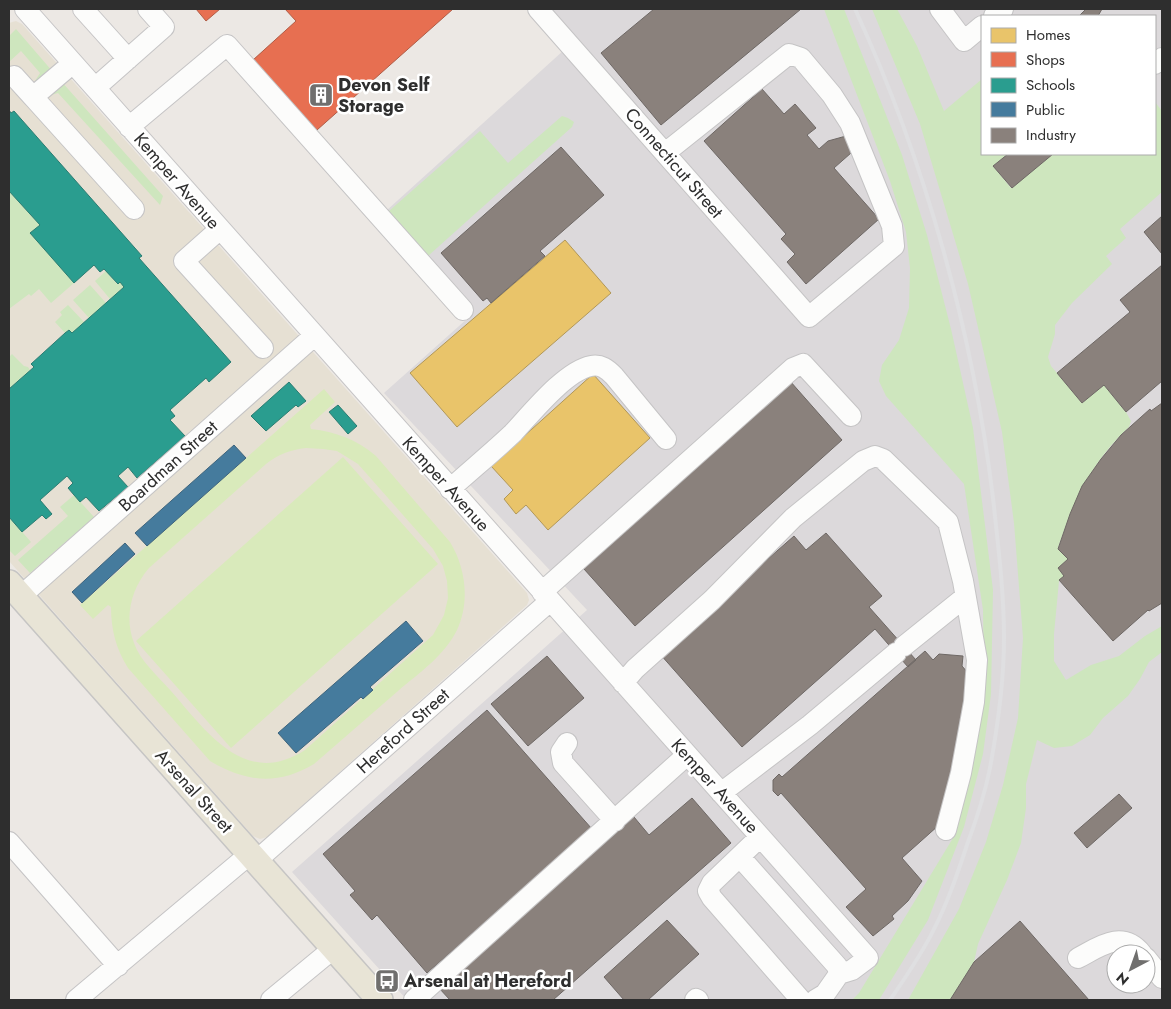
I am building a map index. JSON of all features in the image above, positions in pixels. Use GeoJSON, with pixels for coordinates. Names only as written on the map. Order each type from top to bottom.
{"type":"FeatureCollection","features":[{"type":"Feature","properties":{"kind":"main road","name":"Arsenal Street"},"geometry":{"type":"LineString","coordinates":[[15,590],[380,1000]]}},
{"type":"Feature","properties":{"kind":"street","name":"Kemper Avenue"},"geometry":{"type":"LineString","coordinates":[[25,9],[868,958],[852,970],[839,974]]}},
{"type":"Feature","properties":{"kind":"street"},"geometry":{"type":"LineString","coordinates":[[83,9],[128,59]]}},
{"type":"Feature","properties":{"kind":"street"},"geometry":{"type":"LineString","coordinates":[[95,88],[164,27],[148,9]]}},
{"type":"Feature","properties":{"kind":"street","name":"Connecticut Street"},"geometry":{"type":"LineString","coordinates":[[538,9],[809,317],[894,246],[892,226],[850,123],[832,95],[801,58],[788,54],[665,153]]}},
{"type":"Feature","properties":{"kind":"street"},"geometry":{"type":"LineString","coordinates":[[940,9],[964,41],[981,27]]}},
{"type":"Feature","properties":{"kind":"street"},"geometry":{"type":"LineString","coordinates":[[129,127],[227,45],[463,310]]}},
{"type":"Feature","properties":{"kind":"street"},"geometry":{"type":"LineString","coordinates":[[33,97],[73,63]]}},
{"type":"Feature","properties":{"kind":"street"},"geometry":{"type":"LineString","coordinates":[[14,76],[134,209]]}},
{"type":"Feature","properties":{"kind":"street"},"geometry":{"type":"LineString","coordinates":[[220,229],[184,261],[262,348]]}},
{"type":"Feature","properties":{"kind":"street","name":"Boardman Street"},"geometry":{"type":"LineString","coordinates":[[15,590],[314,336]]}},
{"type":"Feature","properties":{"kind":"street","name":"Hereford Street"},"geometry":{"type":"LineString","coordinates":[[76,1000],[253,858],[546,596],[793,368],[803,364],[851,416]]}},
{"type":"Feature","properties":{"kind":"street"},"geometry":{"type":"LineString","coordinates":[[450,489],[560,386],[581,369],[592,366],[598,365],[614,376],[666,439]]}},
{"type":"Feature","properties":{"kind":"street"},"geometry":{"type":"LineString","coordinates":[[618,677],[635,668],[712,600],[793,518],[863,461],[875,456],[883,459],[948,522],[965,596],[976,660],[974,702],[961,773],[946,830]]}},
{"type":"Feature","properties":{"kind":"street"},"geometry":{"type":"LineString","coordinates":[[721,793],[810,725],[965,596]]}},
{"type":"Feature","properties":{"kind":"street"},"geometry":{"type":"LineString","coordinates":[[567,743],[561,752],[563,762],[615,821]]}},
{"type":"Feature","properties":{"kind":"street"},"geometry":{"type":"LineString","coordinates":[[414,1000],[687,755]]}},
{"type":"Feature","properties":{"kind":"street"},"geometry":{"type":"LineString","coordinates":[[760,837],[712,883],[708,891],[712,898],[801,1000]]}},
{"type":"Feature","properties":{"kind":"street"},"geometry":{"type":"LineString","coordinates":[[9,842],[118,966]]}},
{"type":"Feature","properties":{"kind":"street"},"geometry":{"type":"LineString","coordinates":[[740,857],[837,966],[839,974],[825,994],[815,1000]]}},
{"type":"Feature","properties":{"kind":"street"},"geometry":{"type":"LineString","coordinates":[[1078,958],[1109,942],[1117,941],[1129,944]]}},
{"type":"Feature","properties":{"kind":"street"},"geometry":{"type":"LineString","coordinates":[[271,1000],[334,948]]}},
{"type":"Feature","properties":{"kind":"shaded area"},"geometry":{"type":"Polygon","coordinates":[[[527,9],[1162,9],[1162,1000],[407,1000],[292,872],[587,610],[384,393],[468,318],[376,220],[564,50],[527,9]]]}},
{"type":"Feature","properties":{"kind":"shaded area"},"geometry":{"type":"Polygon","coordinates":[[[16,21],[22,24],[527,593],[529,600],[527,605],[267,837],[260,839],[253,836],[9,561],[9,23],[16,21]]]}},
{"type":"Feature","properties":{"kind":"green space"},"geometry":{"type":"Polygon","coordinates":[[[824,9],[844,9],[902,155],[927,235],[951,329],[973,428],[993,590],[991,694],[983,754],[964,827],[928,920],[879,1000],[852,1000],[859,993],[953,838],[984,687],[983,610],[964,484],[886,396],[879,381],[882,365],[899,340],[909,308],[910,268],[906,232],[890,181],[824,9]]]}},
{"type":"Feature","properties":{"kind":"green space"},"geometry":{"type":"Polygon","coordinates":[[[872,9],[897,9],[917,46],[944,111],[981,80],[981,155],[1007,155],[993,166],[1011,188],[1052,155],[1156,155],[1156,103],[1162,111],[1162,192],[1120,229],[1126,238],[1106,256],[1112,264],[1072,303],[1055,325],[1055,334],[1048,357],[1051,366],[1082,403],[1104,385],[1131,421],[1129,427],[1104,454],[1085,483],[1070,514],[1058,548],[1068,559],[1058,568],[1064,576],[1059,581],[1054,634],[1054,661],[1066,680],[1091,665],[1119,656],[1145,636],[1162,626],[1162,652],[1149,662],[1128,696],[1103,718],[1090,735],[1072,746],[1054,748],[1037,740],[1026,784],[1026,808],[1021,843],[1007,880],[978,944],[974,962],[950,1000],[908,1000],[959,909],[986,842],[1003,785],[1018,718],[1023,638],[1014,523],[1002,432],[968,284],[920,124],[872,9]]]}},
{"type":"Feature","properties":{"kind":"green space"},"geometry":{"type":"Polygon","coordinates":[[[16,29],[53,72],[38,84],[35,81],[40,73],[21,51],[9,62],[9,36],[16,29]]]}},
{"type":"Feature","properties":{"kind":"green space"},"geometry":{"type":"Polygon","coordinates":[[[61,81],[163,196],[160,205],[58,93],[49,94],[61,81]]]}},
{"type":"Feature","properties":{"kind":"green space"},"geometry":{"type":"Polygon","coordinates":[[[562,116],[574,122],[572,127],[428,256],[388,215],[389,211],[480,131],[508,163],[562,116]]]}},
{"type":"Feature","properties":{"kind":"green space"},"geometry":{"type":"Polygon","coordinates":[[[9,191],[40,225],[31,233],[74,283],[51,303],[39,289],[9,309],[9,191]]]}},
{"type":"Feature","properties":{"kind":"green space"},"geometry":{"type":"Polygon","coordinates":[[[106,271],[117,284],[120,282],[124,287],[110,299],[95,281],[106,271]]]}},
{"type":"Feature","properties":{"kind":"green space"},"geometry":{"type":"Polygon","coordinates":[[[90,285],[106,303],[89,318],[73,300],[90,285]]]}},
{"type":"Feature","properties":{"kind":"green space"},"geometry":{"type":"Polygon","coordinates":[[[68,305],[84,322],[72,333],[69,330],[65,333],[55,322],[62,315],[60,312],[68,305]]]}},
{"type":"Feature","properties":{"kind":"green space"},"geometry":{"type":"Polygon","coordinates":[[[12,354],[30,370],[9,389],[9,357],[12,354]]]}},
{"type":"Feature","properties":{"kind":"green space"},"geometry":{"type":"Polygon","coordinates":[[[324,389],[335,402],[310,425],[311,429],[345,437],[361,445],[376,456],[450,542],[463,574],[465,597],[464,608],[457,630],[439,656],[314,764],[287,776],[262,779],[236,773],[210,761],[128,668],[120,654],[115,639],[111,607],[108,605],[93,619],[80,605],[324,389]],[[306,448],[295,450],[280,455],[266,464],[149,568],[138,585],[131,604],[131,633],[137,650],[145,662],[213,738],[245,759],[264,763],[283,760],[305,750],[433,635],[444,615],[448,598],[447,581],[443,566],[433,549],[358,464],[337,451],[306,448]]]}},
{"type":"Feature","properties":{"kind":"green space"},"geometry":{"type":"Polygon","coordinates":[[[343,457],[438,564],[231,748],[136,641],[343,457]]]}},
{"type":"Feature","properties":{"kind":"green space"},"geometry":{"type":"Polygon","coordinates":[[[74,495],[94,517],[30,573],[18,560],[68,516],[60,507],[74,495]]]}},
{"type":"Feature","properties":{"kind":"green space"},"geometry":{"type":"Polygon","coordinates":[[[9,517],[31,542],[15,556],[9,550],[9,517]]]}},
{"type":"Feature","properties":{"kind":"building: Homes"},"geometry":{"type":"Polygon","coordinates":[[[565,240],[611,293],[457,427],[410,373],[565,240]]]}},
{"type":"Feature","properties":{"kind":"building: Homes"},"geometry":{"type":"Polygon","coordinates":[[[593,374],[650,438],[548,530],[526,505],[516,514],[504,499],[513,490],[491,466],[593,374]]]}},
{"type":"Feature","properties":{"kind":"building: Shops"},"geometry":{"type":"Polygon","coordinates":[[[196,9],[220,9],[206,21],[196,9]]]}},
{"type":"Feature","properties":{"kind":"building: Shops","name":"Devon Self Storage"},"geometry":{"type":"Polygon","coordinates":[[[285,9],[453,9],[317,130],[253,60],[296,21],[285,9]]]}},
{"type":"Feature","properties":{"kind":"building: Schools"},"geometry":{"type":"Polygon","coordinates":[[[9,110],[11,113],[14,111],[142,256],[139,258],[231,362],[209,382],[206,378],[170,410],[175,416],[170,420],[185,436],[137,478],[128,467],[118,476],[128,487],[99,511],[86,497],[80,502],[68,488],[73,483],[67,476],[40,500],[52,514],[46,519],[42,515],[22,532],[9,517],[9,389],[34,367],[31,364],[65,333],[69,330],[72,333],[124,287],[120,282],[118,284],[104,269],[100,272],[94,265],[74,283],[30,233],[40,225],[9,191],[9,110]]]}},
{"type":"Feature","properties":{"kind":"building: Schools"},"geometry":{"type":"Polygon","coordinates":[[[289,382],[306,401],[298,407],[296,405],[266,431],[251,416],[289,382]]]}},
{"type":"Feature","properties":{"kind":"building: Schools"},"geometry":{"type":"Polygon","coordinates":[[[338,405],[357,426],[348,434],[329,412],[338,405]]]}},
{"type":"Feature","properties":{"kind":"building: Public"},"geometry":{"type":"Polygon","coordinates":[[[234,445],[246,458],[147,546],[135,533],[234,445]]]}},
{"type":"Feature","properties":{"kind":"building: Public"},"geometry":{"type":"Polygon","coordinates":[[[125,543],[135,554],[82,603],[72,592],[125,543]]]}},
{"type":"Feature","properties":{"kind":"building: Public"},"geometry":{"type":"Polygon","coordinates":[[[406,621],[423,641],[370,687],[373,690],[363,699],[361,697],[296,753],[278,733],[406,621]]]}},
{"type":"Feature","properties":{"kind":"building: Industry"},"geometry":{"type":"Polygon","coordinates":[[[654,9],[801,9],[661,125],[601,53],[654,9]]]}},
{"type":"Feature","properties":{"kind":"building: Industry"},"geometry":{"type":"Polygon","coordinates":[[[1086,9],[1102,9],[1099,15],[1080,15],[1086,9]]]}},
{"type":"Feature","properties":{"kind":"building: Industry"},"geometry":{"type":"Polygon","coordinates":[[[762,89],[784,114],[795,104],[816,128],[807,135],[819,149],[828,141],[846,136],[851,153],[834,168],[879,219],[806,284],[787,262],[795,254],[781,239],[786,234],[704,141],[762,89]]]}},
{"type":"Feature","properties":{"kind":"building: Industry"},"geometry":{"type":"Polygon","coordinates":[[[561,147],[604,195],[540,251],[545,256],[491,303],[487,298],[483,301],[441,253],[561,147]]]}},
{"type":"Feature","properties":{"kind":"building: Industry"},"geometry":{"type":"Polygon","coordinates":[[[1007,155],[1052,155],[1012,188],[993,166],[1007,155]]]}},
{"type":"Feature","properties":{"kind":"building: Industry"},"geometry":{"type":"Polygon","coordinates":[[[1162,216],[1162,254],[1144,232],[1162,216]]]}},
{"type":"Feature","properties":{"kind":"building: Industry"},"geometry":{"type":"Polygon","coordinates":[[[1162,265],[1162,381],[1126,412],[1104,385],[1082,403],[1057,373],[1130,312],[1120,300],[1162,265]]]}},
{"type":"Feature","properties":{"kind":"building: Industry"},"geometry":{"type":"Polygon","coordinates":[[[790,381],[842,440],[635,626],[584,569],[790,381]]]}},
{"type":"Feature","properties":{"kind":"building: Industry"},"geometry":{"type":"Polygon","coordinates":[[[1162,403],[1162,603],[1148,610],[1113,641],[1059,580],[1064,576],[1058,568],[1068,559],[1058,549],[1082,486],[1101,459],[1121,435],[1150,409],[1151,411],[1162,403]]]}},
{"type":"Feature","properties":{"kind":"building: Industry"},"geometry":{"type":"Polygon","coordinates":[[[826,533],[882,596],[869,607],[916,660],[908,667],[875,629],[742,747],[660,654],[794,536],[806,550],[826,533]]]}},
{"type":"Feature","properties":{"kind":"building: Industry"},"geometry":{"type":"Polygon","coordinates":[[[925,651],[933,660],[939,654],[963,656],[962,666],[968,673],[965,701],[948,792],[939,825],[902,858],[922,881],[908,901],[892,916],[894,919],[873,936],[846,907],[866,889],[781,793],[778,796],[773,791],[773,780],[779,774],[782,777],[925,651]]]}},
{"type":"Feature","properties":{"kind":"building: Industry"},"geometry":{"type":"Polygon","coordinates":[[[547,656],[584,698],[528,746],[491,704],[547,656]]]}},
{"type":"Feature","properties":{"kind":"building: Industry"},"geometry":{"type":"Polygon","coordinates":[[[487,710],[592,829],[427,973],[377,915],[372,920],[350,895],[355,891],[323,854],[487,710]]]}},
{"type":"Feature","properties":{"kind":"building: Industry"},"geometry":{"type":"Polygon","coordinates":[[[1119,794],[1132,808],[1087,848],[1074,833],[1119,794]]]}},
{"type":"Feature","properties":{"kind":"building: Industry"},"geometry":{"type":"Polygon","coordinates":[[[692,798],[731,843],[553,1000],[450,1000],[439,988],[634,817],[649,835],[692,798]]]}},
{"type":"Feature","properties":{"kind":"building: Industry"},"geometry":{"type":"Polygon","coordinates":[[[667,920],[699,954],[648,1000],[624,1000],[604,977],[667,920]]]}},
{"type":"Feature","properties":{"kind":"building: Industry"},"geometry":{"type":"Polygon","coordinates":[[[1020,921],[1089,1000],[950,1000],[974,962],[1020,921]]]}},
{"type":"Feature","properties":{"kind":"railway"},"geometry":{"type":"LineString","coordinates":[[855,9],[903,126],[943,248],[959,310],[984,436],[999,551],[1004,620],[1004,654],[1000,703],[986,787],[957,876],[939,919],[919,957],[890,1000]]}},
{"type":"Feature","properties":{"kind":"place","name":"Devon Self Storage"},"geometry":{"type":"Point","coordinates":[321,95]}},
{"type":"Feature","properties":{"kind":"place","name":"Arsenal at Hereford"},"geometry":{"type":"Point","coordinates":[387,981]}}]}
